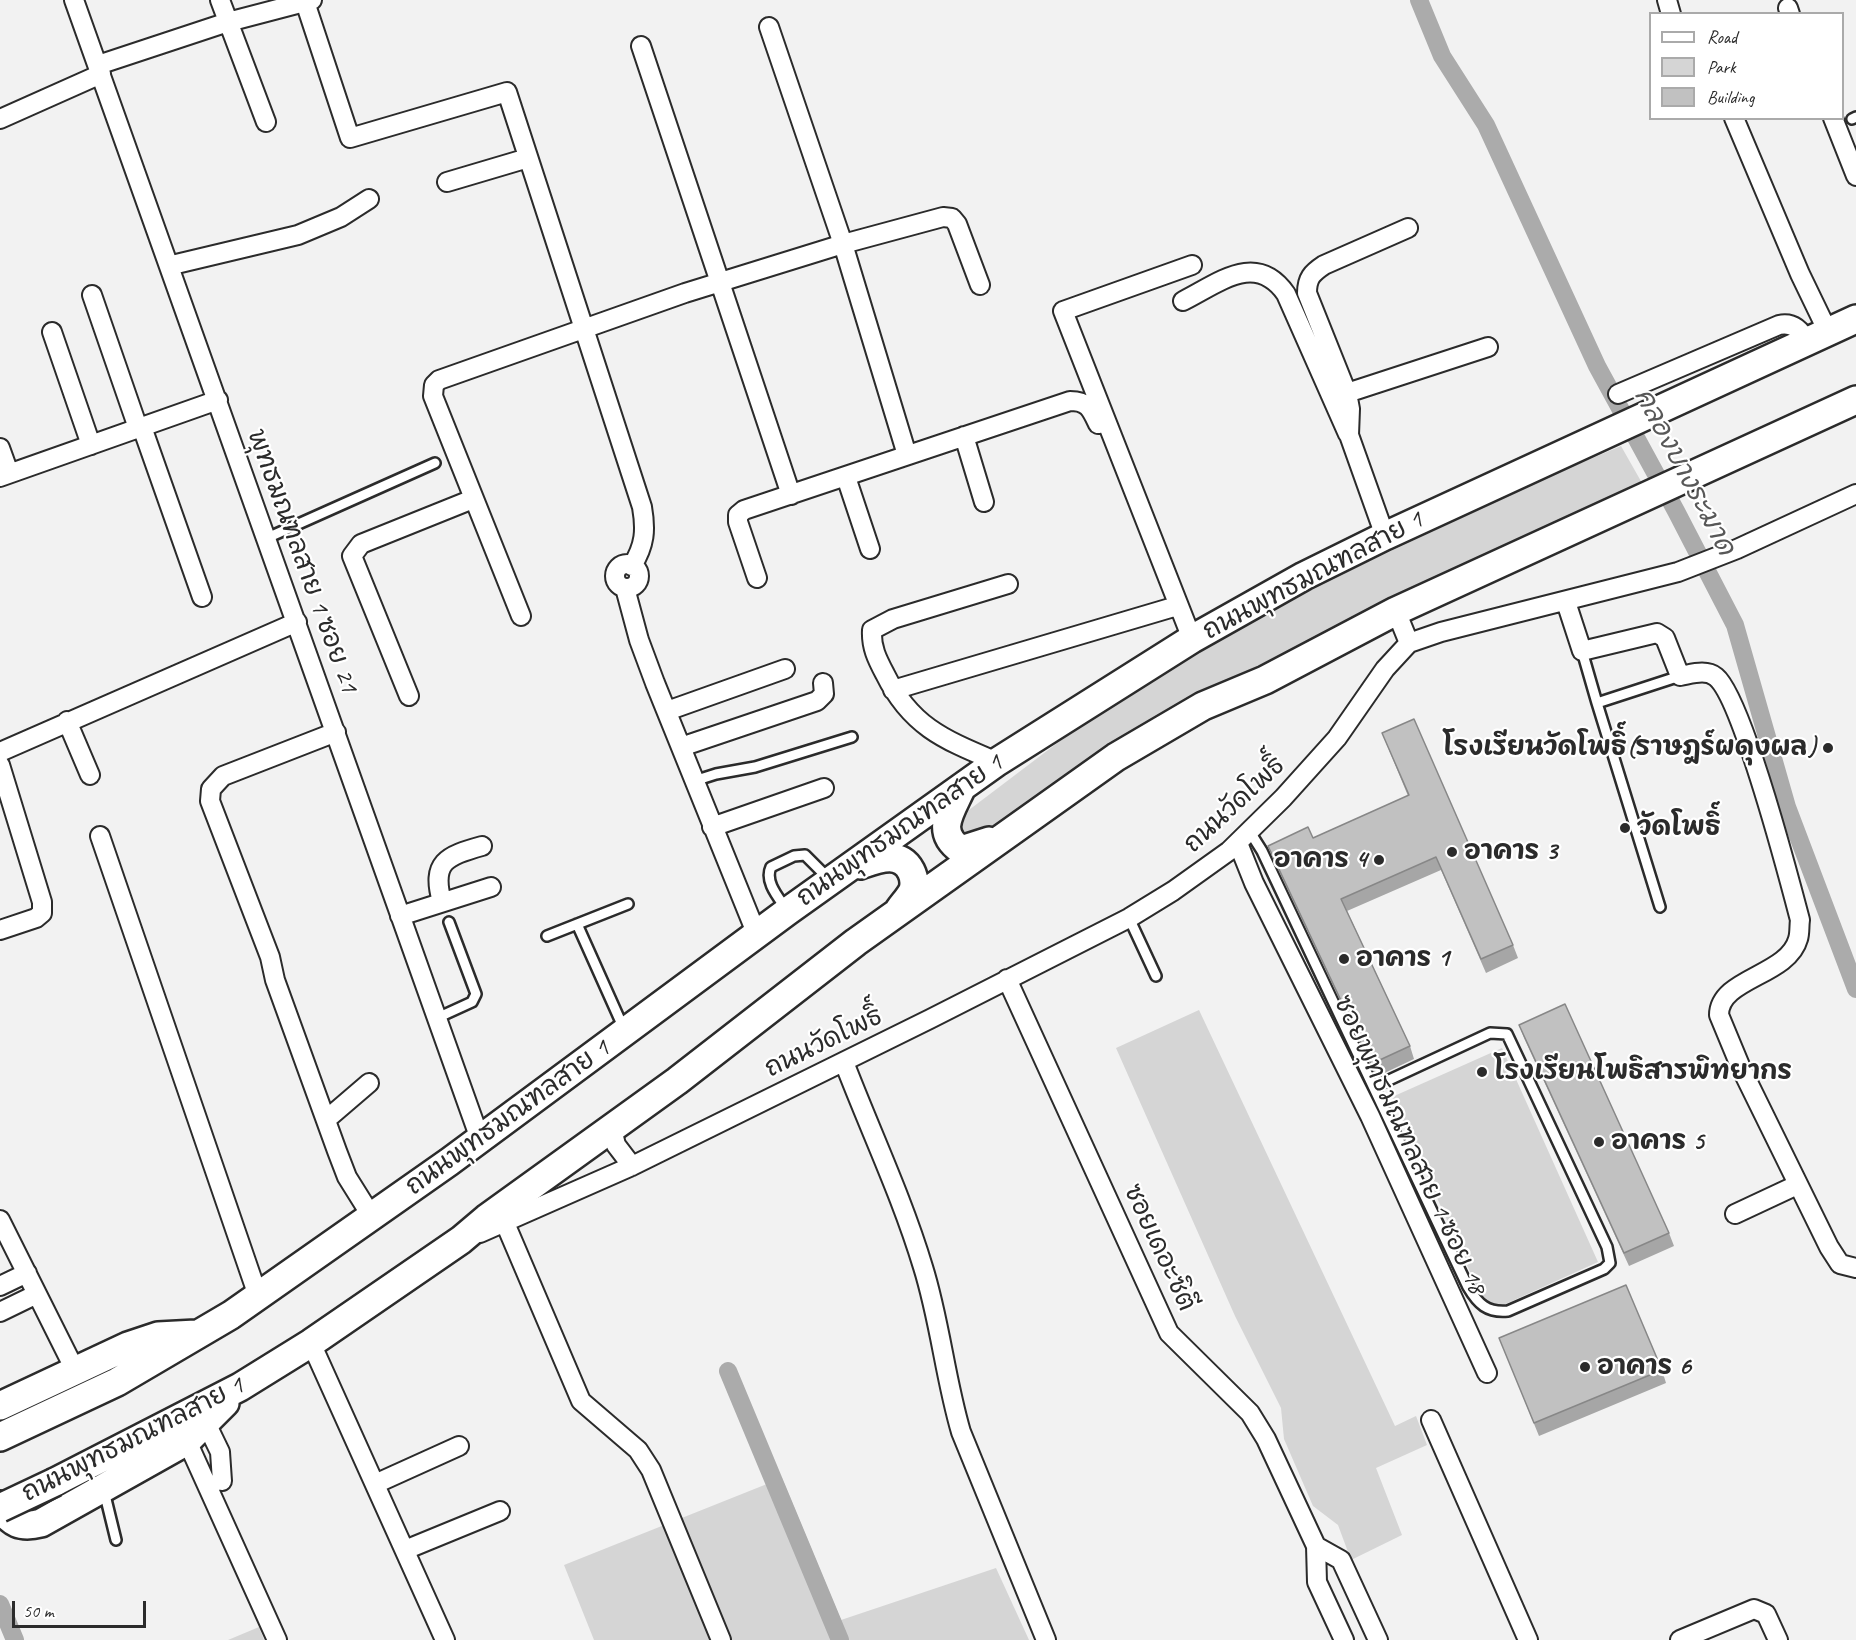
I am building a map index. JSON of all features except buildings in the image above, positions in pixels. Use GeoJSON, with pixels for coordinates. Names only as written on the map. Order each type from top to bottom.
{"type":"FeatureCollection","features":[{"type":"Feature","properties":{"kind":"main road","name":"ถนนพุทธมณฑลสาย 1"},"geometry":{"type":"LineString","coordinates":[[0,1437],[117,1382],[201,1334],[258,1296],[480,1139],[837,875],[998,762],[1192,639],[1304,576],[1385,536],[1571,448],[1856,319]]}},
{"type":"Feature","properties":{"kind":"main road","name":"ถนนพุทธมณฑลสาย 1"},"geometry":{"type":"LineString","coordinates":[[0,1506],[55,1482],[240,1387],[311,1343],[461,1240],[487,1218],[612,1129],[899,911],[1116,757],[1203,706],[1264,680],[1396,611],[1856,400]]}},
{"type":"Feature","properties":{"kind":"main road"},"geometry":{"type":"LineString","coordinates":[[961,788],[947,818],[946,831],[950,842],[961,850],[1005,835]]}},
{"type":"Feature","properties":{"kind":"main road"},"geometry":{"type":"LineString","coordinates":[[837,875],[882,857],[897,858],[907,864],[914,877],[913,890],[899,911]]}},
{"type":"Feature","properties":{"kind":"main road"},"geometry":{"type":"LineString","coordinates":[[0,1406],[128,1346],[158,1336],[201,1334]]}},
{"type":"Feature","properties":{"kind":"main road"},"geometry":{"type":"LineString","coordinates":[[0,1506],[15,1523],[25,1527],[41,1523],[187,1441],[240,1387]]}},
{"type":"Feature","properties":{"kind":"street","name":"พุทธมณฑลสาย 1 ซอย 21"},"geometry":{"type":"LineString","coordinates":[[74,0],[172,265],[480,1139]]}},
{"type":"Feature","properties":{"kind":"street"},"geometry":{"type":"LineString","coordinates":[[220,0],[266,122]]}},
{"type":"Feature","properties":{"kind":"street"},"geometry":{"type":"LineString","coordinates":[[0,119],[100,69],[228,22],[308,1],[350,138],[507,92],[642,507],[645,535],[632,566],[638,574],[637,581],[625,588],[639,640],[757,935]]}},
{"type":"Feature","properties":{"kind":"street"},"geometry":{"type":"LineString","coordinates":[[769,27],[843,244],[907,454]]}},
{"type":"Feature","properties":{"kind":"street"},"geometry":{"type":"LineString","coordinates":[[641,46],[791,495]]}},
{"type":"Feature","properties":{"kind":"street"},"geometry":{"type":"LineString","coordinates":[[1735,120],[1800,274],[1818,337]]}},
{"type":"Feature","properties":{"kind":"street"},"geometry":{"type":"LineString","coordinates":[[1834,120],[1856,176]]}},
{"type":"Feature","properties":{"kind":"street"},"geometry":{"type":"LineString","coordinates":[[447,182],[528,158]]}},
{"type":"Feature","properties":{"kind":"street"},"geometry":{"type":"LineString","coordinates":[[172,265],[298,235],[341,217],[369,199]]}},
{"type":"Feature","properties":{"kind":"street"},"geometry":{"type":"LineString","coordinates":[[521,616],[433,396],[434,385],[446,377],[719,283],[843,244],[943,218],[952,218],[957,224],[980,285]]}},
{"type":"Feature","properties":{"kind":"street"},"geometry":{"type":"LineString","coordinates":[[1349,435],[1350,409],[1347,393],[1307,293],[1307,282],[1314,272],[1324,265],[1408,228]]}},
{"type":"Feature","properties":{"kind":"street"},"geometry":{"type":"LineString","coordinates":[[1192,265],[1063,311],[1177,606],[1192,639]]}},
{"type":"Feature","properties":{"kind":"street"},"geometry":{"type":"LineString","coordinates":[[1183,301],[1249,270],[1265,273],[1277,281],[1286,294],[1349,435],[1385,536]]}},
{"type":"Feature","properties":{"kind":"street"},"geometry":{"type":"LineString","coordinates":[[92,295],[202,597]]}},
{"type":"Feature","properties":{"kind":"street"},"geometry":{"type":"LineString","coordinates":[[1618,394],[1779,325],[1792,325],[1803,333],[1818,337]]}},
{"type":"Feature","properties":{"kind":"street"},"geometry":{"type":"LineString","coordinates":[[52,332],[92,445]]}},
{"type":"Feature","properties":{"kind":"street"},"geometry":{"type":"LineString","coordinates":[[1347,393],[1488,347]]}},
{"type":"Feature","properties":{"kind":"street"},"geometry":{"type":"LineString","coordinates":[[0,448],[5,475],[218,400]]}},
{"type":"Feature","properties":{"kind":"street"},"geometry":{"type":"LineString","coordinates":[[757,578],[738,516],[744,510],[1070,401],[1082,401],[1090,407],[1106,442]]}},
{"type":"Feature","properties":{"kind":"street"},"geometry":{"type":"LineString","coordinates":[[964,436],[984,502]]}},
{"type":"Feature","properties":{"kind":"street"},"geometry":{"type":"LineString","coordinates":[[846,477],[870,549]]}},
{"type":"Feature","properties":{"kind":"street","name":"ถนนวัดโพธิ์"},"geometry":{"type":"LineString","coordinates":[[461,1240],[505,1223],[632,1166],[844,1062],[1129,918],[1207,869],[1244,837],[1318,760],[1385,669],[1409,643],[1441,632],[1678,572],[1737,549],[1856,494]]}},
{"type":"Feature","properties":{"kind":"street"},"geometry":{"type":"LineString","coordinates":[[409,696],[352,556],[361,544],[473,499]]}},
{"type":"Feature","properties":{"kind":"street"},"geometry":{"type":"LineString","coordinates":[[998,762],[946,739],[919,721],[904,706],[875,656],[872,630],[892,619],[1008,584]]}},
{"type":"Feature","properties":{"kind":"street"},"geometry":{"type":"LineString","coordinates":[[1566,602],[1582,651],[1657,633],[1665,638],[1680,676],[1701,672],[1713,675],[1729,694],[1764,796],[1800,920],[1798,940],[1790,954],[1730,992],[1719,1005],[1719,1015],[1741,1068],[1797,1185],[1840,1264],[1856,1268]]}},
{"type":"Feature","properties":{"kind":"street"},"geometry":{"type":"LineString","coordinates":[[893,690],[1177,606]]}},
{"type":"Feature","properties":{"kind":"street"},"geometry":{"type":"LineString","coordinates":[[1396,611],[1409,643]]}},
{"type":"Feature","properties":{"kind":"street"},"geometry":{"type":"LineString","coordinates":[[0,752],[297,622]]}},
{"type":"Feature","properties":{"kind":"street"},"geometry":{"type":"LineString","coordinates":[[667,711],[785,669]]}},
{"type":"Feature","properties":{"kind":"street"},"geometry":{"type":"LineString","coordinates":[[681,747],[817,701],[824,693],[823,683]]}},
{"type":"Feature","properties":{"kind":"street"},"geometry":{"type":"LineString","coordinates":[[68,721],[90,775]]}},
{"type":"Feature","properties":{"kind":"street"},"geometry":{"type":"LineString","coordinates":[[336,732],[223,776],[211,789],[210,801],[270,957],[274,980],[347,1177],[372,1217]]}},
{"type":"Feature","properties":{"kind":"street"},"geometry":{"type":"LineString","coordinates":[[0,765],[42,902],[42,913],[36,918],[0,930]]}},
{"type":"Feature","properties":{"kind":"street"},"geometry":{"type":"LineString","coordinates":[[712,827],[824,788]]}},
{"type":"Feature","properties":{"kind":"street"},"geometry":{"type":"LineString","coordinates":[[100,836],[258,1296]]}},
{"type":"Feature","properties":{"kind":"street","name":"ซอยพุทธมณฑลสาย 1 ซอย 18"},"geometry":{"type":"LineString","coordinates":[[1244,837],[1254,883],[1370,1116],[1487,1373]]}},
{"type":"Feature","properties":{"kind":"street"},"geometry":{"type":"LineString","coordinates":[[442,902],[437,884],[437,872],[442,864],[461,852],[482,846]]}},
{"type":"Feature","properties":{"kind":"street"},"geometry":{"type":"LineString","coordinates":[[400,916],[491,887]]}},
{"type":"Feature","properties":{"kind":"street","name":"ซอยเดอะซิตี"},"geometry":{"type":"LineString","coordinates":[[1007,980],[1169,1333],[1250,1413],[1266,1439],[1316,1546],[1317,1582],[1344,1640]]}},
{"type":"Feature","properties":{"kind":"street"},"geometry":{"type":"LineString","coordinates":[[844,1062],[921,1259],[961,1432],[1046,1640]]}},
{"type":"Feature","properties":{"kind":"street"},"geometry":{"type":"LineString","coordinates":[[327,1119],[369,1083]]}},
{"type":"Feature","properties":{"kind":"street"},"geometry":{"type":"LineString","coordinates":[[612,1129],[616,1145],[632,1166]]}},
{"type":"Feature","properties":{"kind":"street"},"geometry":{"type":"LineString","coordinates":[[1735,1214],[1797,1185]]}},
{"type":"Feature","properties":{"kind":"street"},"geometry":{"type":"LineString","coordinates":[[0,1220],[75,1370]]}},
{"type":"Feature","properties":{"kind":"street"},"geometry":{"type":"LineString","coordinates":[[505,1223],[581,1401],[638,1450],[651,1470],[721,1640]]}},
{"type":"Feature","properties":{"kind":"street"},"geometry":{"type":"LineString","coordinates":[[0,1286],[27,1273]]}},
{"type":"Feature","properties":{"kind":"street"},"geometry":{"type":"LineString","coordinates":[[0,1312],[37,1294]]}},
{"type":"Feature","properties":{"kind":"street"},"geometry":{"type":"LineString","coordinates":[[311,1343],[445,1640]]}},
{"type":"Feature","properties":{"kind":"street"},"geometry":{"type":"LineString","coordinates":[[1431,1420],[1528,1640]]}},
{"type":"Feature","properties":{"kind":"street"},"geometry":{"type":"LineString","coordinates":[[206,1423],[220,1452],[222,1481]]}},
{"type":"Feature","properties":{"kind":"street"},"geometry":{"type":"LineString","coordinates":[[187,1441],[277,1640]]}},
{"type":"Feature","properties":{"kind":"street"},"geometry":{"type":"LineString","coordinates":[[375,1484],[459,1446]]}},
{"type":"Feature","properties":{"kind":"street"},"geometry":{"type":"LineString","coordinates":[[405,1550],[500,1511]]}},
{"type":"Feature","properties":{"kind":"street"},"geometry":{"type":"LineString","coordinates":[[1316,1546],[1341,1560],[1378,1640]]}},
{"type":"Feature","properties":{"kind":"street"},"geometry":{"type":"LineString","coordinates":[[1680,1640],[1754,1609],[1766,1614],[1778,1640]]}},
{"type":"Feature","properties":{"kind":"lane"},"geometry":{"type":"LineString","coordinates":[[267,538],[435,463]]}},
{"type":"Feature","properties":{"kind":"lane"},"geometry":{"type":"LineString","coordinates":[[1582,651],[1660,907]]}},
{"type":"Feature","properties":{"kind":"lane"},"geometry":{"type":"LineString","coordinates":[[1597,703],[1680,676]]}},
{"type":"Feature","properties":{"kind":"lane"},"geometry":{"type":"LineString","coordinates":[[694,782],[755,767],[852,737]]}},
{"type":"Feature","properties":{"kind":"lane"},"geometry":{"type":"LineString","coordinates":[[1244,837],[1262,851],[1468,1287],[1485,1308],[1508,1311],[1605,1269],[1610,1263],[1607,1247],[1507,1034],[1490,1033],[1374,1087]]}},
{"type":"Feature","properties":{"kind":"lane"},"geometry":{"type":"LineString","coordinates":[[788,911],[771,885],[769,876],[771,867],[794,856],[805,855],[837,875]]}},
{"type":"Feature","properties":{"kind":"lane"},"geometry":{"type":"LineString","coordinates":[[547,936],[628,904]]}},
{"type":"Feature","properties":{"kind":"lane"},"geometry":{"type":"LineString","coordinates":[[1129,918],[1156,976]]}},
{"type":"Feature","properties":{"kind":"lane"},"geometry":{"type":"LineString","coordinates":[[437,1018],[472,1002],[476,994],[449,922]]}},
{"type":"Feature","properties":{"kind":"lane"},"geometry":{"type":"LineString","coordinates":[[577,924],[625,1032]]}},
{"type":"Feature","properties":{"kind":"lane"},"geometry":{"type":"LineString","coordinates":[[104,1488],[116,1540]]}},
{"type":"Feature","properties":{"kind":"green space"},"geometry":{"type":"Polygon","coordinates":[[[1621,446],[1642,483],[1451,569],[1197,696],[979,838],[961,839],[957,824],[961,816],[1089,719],[1274,606],[1557,473],[1621,446]]]}},
{"type":"Feature","properties":{"kind":"green space"},"geometry":{"type":"Polygon","coordinates":[[[1199,1010],[1395,1426],[1416,1416],[1427,1445],[1376,1468],[1402,1535],[1351,1560],[1338,1525],[1313,1506],[1284,1439],[1281,1408],[1235,1316],[1116,1048],[1199,1010]]]}},
{"type":"Feature","properties":{"kind":"green space"},"geometry":{"type":"Polygon","coordinates":[[[1502,1048],[1598,1262],[1488,1312],[1392,1097],[1502,1048]]]}},
{"type":"Feature","properties":{"kind":"green space"},"geometry":{"type":"Polygon","coordinates":[[[782,1478],[841,1620],[996,1568],[1029,1640],[594,1640],[564,1565],[782,1478]]]}},
{"type":"Feature","properties":{"kind":"green space"},"geometry":{"type":"Polygon","coordinates":[[[259,1627],[264,1640],[228,1640],[259,1627]]]}},
{"type":"Feature","properties":{"kind":"waterway","name":"คลองบางระมาด"},"geometry":{"type":"LineString","coordinates":[[1419,0],[1442,56],[1486,125],[1597,366],[1735,625],[1787,807],[1856,989]]}},
{"type":"Feature","properties":{"kind":"waterway"},"geometry":{"type":"LineString","coordinates":[[728,1371],[840,1640]]}},
{"type":"Feature","properties":{"kind":"waterway"},"geometry":{"type":"LineString","coordinates":[[0,1604],[15,1640]]}},
{"type":"Feature","properties":{"kind":"place","name":"โรงเรียนวัดโพธิ์(ราษฎร์ผดุงผล)"},"geometry":{"type":"Point","coordinates":[1828,748]}},
{"type":"Feature","properties":{"kind":"place","name":"วัดโพธิ์"},"geometry":{"type":"Point","coordinates":[1625,828]}},
{"type":"Feature","properties":{"kind":"place","name":"อาคาร 3"},"geometry":{"type":"Point","coordinates":[1452,852]}},
{"type":"Feature","properties":{"kind":"place","name":"อาคาร 4"},"geometry":{"type":"Point","coordinates":[1379,860]}},
{"type":"Feature","properties":{"kind":"place","name":"อาคาร 1"},"geometry":{"type":"Point","coordinates":[1344,959]}},
{"type":"Feature","properties":{"kind":"place","name":"โรงเรียนโพธิสารพิทยากร"},"geometry":{"type":"Point","coordinates":[1482,1072]}},
{"type":"Feature","properties":{"kind":"place","name":"อาคาร 5"},"geometry":{"type":"Point","coordinates":[1599,1142]}},
{"type":"Feature","properties":{"kind":"place","name":"อาคาร 6"},"geometry":{"type":"Point","coordinates":[1585,1367]}}]}
